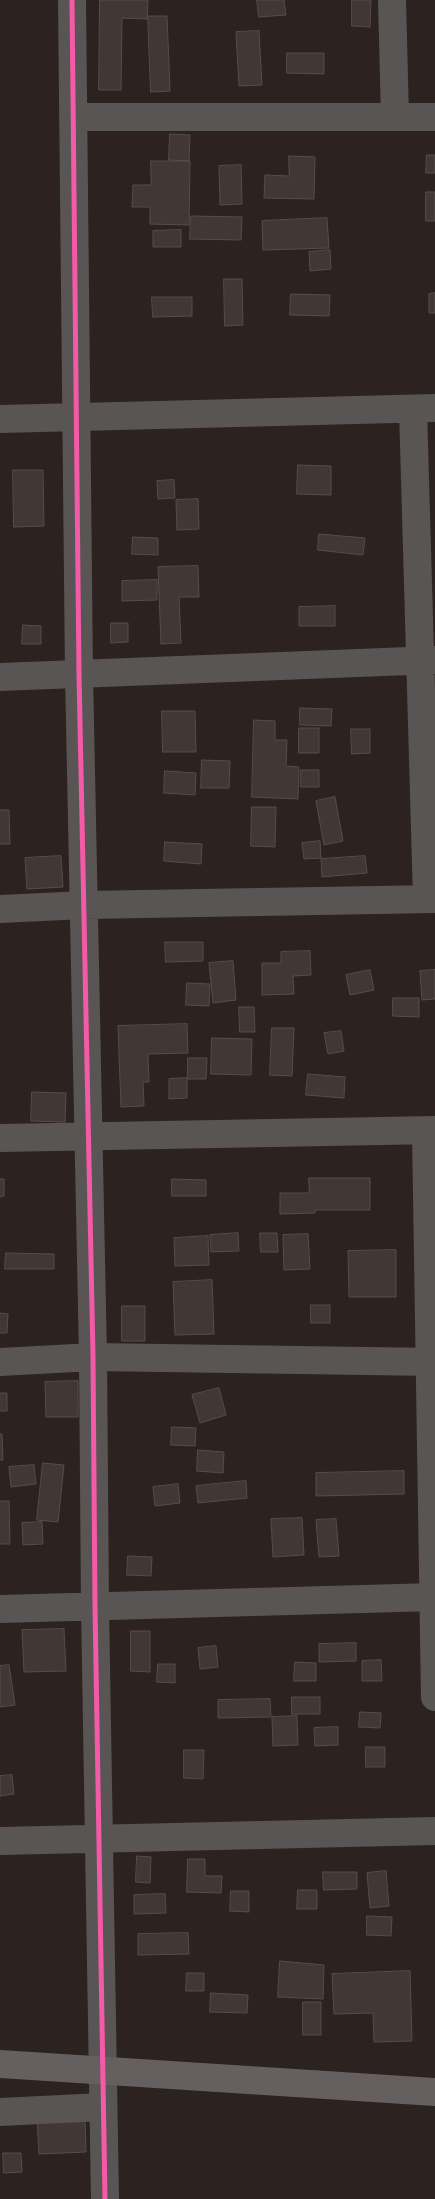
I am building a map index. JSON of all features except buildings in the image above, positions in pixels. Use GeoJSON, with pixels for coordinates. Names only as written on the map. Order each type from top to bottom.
{"type":"FeatureCollection","features":[{"type":"Feature","properties":{"kind":"street"},"geometry":{"type":"LineString","coordinates":[[72,0],[79,674],[93,1357],[98,1839],[105,2199]]}},
{"type":"Feature","properties":{"kind":"street"},"geometry":{"type":"LineString","coordinates":[[392,0],[394,117]]}},
{"type":"Feature","properties":{"kind":"street"},"geometry":{"type":"LineString","coordinates":[[73,117],[435,117]]}},
{"type":"Feature","properties":{"kind":"street"},"geometry":{"type":"LineString","coordinates":[[0,419],[424,409],[431,899],[84,905],[0,909]]}},
{"type":"Feature","properties":{"kind":"street"},"geometry":{"type":"LineString","coordinates":[[0,677],[428,661]]}},
{"type":"Feature","properties":{"kind":"street"},"geometry":{"type":"LineString","coordinates":[[0,1138],[431,1130],[435,1697]]}},
{"type":"Feature","properties":{"kind":"street"},"geometry":{"type":"LineString","coordinates":[[0,1362],[93,1357],[432,1363]]}},
{"type":"Feature","properties":{"kind":"street"},"geometry":{"type":"LineString","coordinates":[[0,1609],[434,1597]]}},
{"type":"Feature","properties":{"kind":"street"},"geometry":{"type":"LineString","coordinates":[[0,1841],[435,1831]]}},
{"type":"Feature","properties":{"kind":"street"},"geometry":{"type":"LineString","coordinates":[[0,2064],[435,2092]]}},
{"type":"Feature","properties":{"kind":"street"},"geometry":{"type":"LineString","coordinates":[[0,2112],[102,2107]]}},
{"type":"Feature","properties":{"kind":"cycle path"},"geometry":{"type":"LineString","coordinates":[[72,0],[79,674],[93,1357],[95,1606],[105,2199]]}}]}
